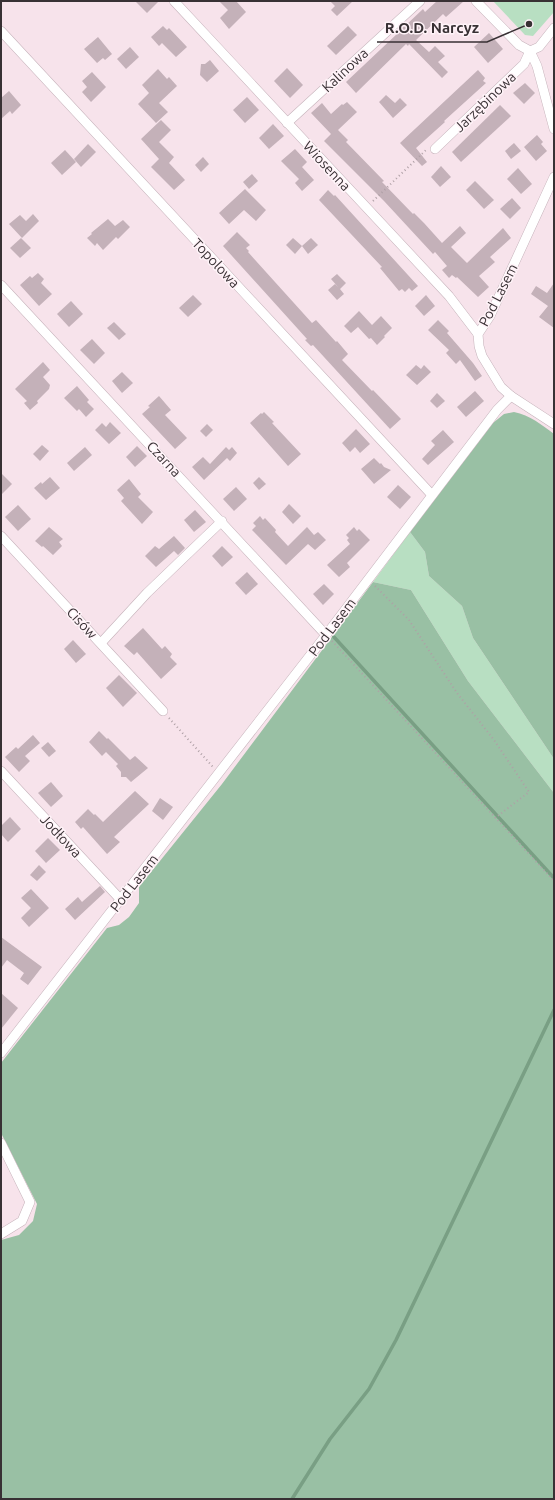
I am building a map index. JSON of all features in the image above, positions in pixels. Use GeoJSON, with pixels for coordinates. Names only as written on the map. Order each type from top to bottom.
{"type":"FeatureCollection","features":[{"type":"Feature","properties":{"kind":"street","name":"Wiosenna"},"geometry":{"type":"LineString","coordinates":[[174,1],[449,296],[478,334]]}},
{"type":"Feature","properties":{"kind":"street","name":"Kalinowa"},"geometry":{"type":"LineString","coordinates":[[287,123],[420,1]]}},
{"type":"Feature","properties":{"kind":"street"},"geometry":{"type":"LineString","coordinates":[[476,1],[519,45],[530,51],[537,66],[554,128]]}},
{"type":"Feature","properties":{"kind":"street"},"geometry":{"type":"LineString","coordinates":[[530,51],[539,47],[554,28]]}},
{"type":"Feature","properties":{"kind":"street","name":"Topolowa"},"geometry":{"type":"LineString","coordinates":[[1,31],[432,495]]}},
{"type":"Feature","properties":{"kind":"street","name":"Jarzębinowa"},"geometry":{"type":"LineString","coordinates":[[435,149],[524,64],[530,51]]}},
{"type":"Feature","properties":{"kind":"street","name":"Pod Lasem"},"geometry":{"type":"LineString","coordinates":[[1,1053],[326,635],[497,410],[511,396],[501,387],[482,356],[478,334],[490,316],[554,177]]}},
{"type":"Feature","properties":{"kind":"street","name":"Czarna"},"geometry":{"type":"LineString","coordinates":[[1,285],[222,521],[326,635]]}},
{"type":"Feature","properties":{"kind":"street"},"geometry":{"type":"LineString","coordinates":[[511,396],[554,424]]}},
{"type":"Feature","properties":{"kind":"street"},"geometry":{"type":"LineString","coordinates":[[101,643],[147,593],[222,521]]}},
{"type":"Feature","properties":{"kind":"street","name":"Cisów"},"geometry":{"type":"LineString","coordinates":[[1,536],[163,711]]}},
{"type":"Feature","properties":{"kind":"street","name":"Jodłowa"},"geometry":{"type":"LineString","coordinates":[[1,772],[121,900]]}},
{"type":"Feature","properties":{"kind":"street"},"geometry":{"type":"LineString","coordinates":[[1,1143],[30,1202],[22,1221],[1,1234]]}},
{"type":"Feature","properties":{"kind":"path"},"geometry":{"type":"LineString","coordinates":[[366,207],[426,149],[435,149]]}},
{"type":"Feature","properties":{"kind":"path"},"geometry":{"type":"LineString","coordinates":[[368,580],[409,620],[458,693],[494,740],[529,792],[497,816]]}},
{"type":"Feature","properties":{"kind":"path"},"geometry":{"type":"LineString","coordinates":[[326,635],[497,816],[554,881]]}},
{"type":"Feature","properties":{"kind":"path"},"geometry":{"type":"LineString","coordinates":[[163,711],[219,773]]}},
{"type":"Feature","properties":{"kind":"green space"},"geometry":{"type":"Polygon","coordinates":[[[493,1],[554,1],[554,12],[533,36],[525,35],[493,1]]]}},
{"type":"Feature","properties":{"kind":"green space"},"geometry":{"type":"Polygon","coordinates":[[[514,412],[531,418],[554,434],[554,759],[473,638],[462,606],[429,576],[425,552],[410,532],[493,423],[504,414],[514,412]]]}},
{"type":"Feature","properties":{"kind":"green space"},"geometry":{"type":"Polygon","coordinates":[[[410,532],[425,552],[429,576],[462,606],[473,638],[554,759],[554,793],[468,681],[411,590],[373,582],[410,532]]]}},
{"type":"Feature","properties":{"kind":"green space"},"geometry":{"type":"Polygon","coordinates":[[[373,582],[411,590],[468,681],[554,793],[554,1499],[1,1499],[1,1240],[19,1235],[33,1221],[37,1204],[1,1133],[1,1063],[107,928],[119,925],[129,917],[139,903],[139,887],[222,784],[373,582]]]}},
{"type":"Feature","properties":{"kind":"building"},"geometry":{"type":"Polygon","coordinates":[[[135,1],[159,1],[147,13],[135,1]]]}},
{"type":"Feature","properties":{"kind":"building"},"geometry":{"type":"Polygon","coordinates":[[[219,1],[236,1],[246,12],[229,29],[220,18],[228,10],[219,1]]]}},
{"type":"Feature","properties":{"kind":"building"},"geometry":{"type":"Polygon","coordinates":[[[330,1],[353,1],[337,16],[331,10],[335,6],[330,1]]]}},
{"type":"Feature","properties":{"kind":"building"},"geometry":{"type":"Polygon","coordinates":[[[437,1],[464,1],[446,17],[443,14],[416,40],[429,52],[435,46],[445,56],[438,62],[448,72],[442,78],[409,44],[408,46],[406,44],[356,93],[346,82],[398,33],[396,31],[402,25],[404,27],[423,9],[425,12],[437,1]]]}},
{"type":"Feature","properties":{"kind":"building"},"geometry":{"type":"Polygon","coordinates":[[[163,26],[167,30],[169,28],[187,47],[176,57],[162,43],[159,46],[151,37],[163,26]]]}},
{"type":"Feature","properties":{"kind":"building"},"geometry":{"type":"Polygon","coordinates":[[[348,26],[357,35],[336,55],[327,46],[348,26]]]}},
{"type":"Feature","properties":{"kind":"building"},"geometry":{"type":"Polygon","coordinates":[[[489,33],[503,49],[488,63],[474,47],[489,33]]]}},
{"type":"Feature","properties":{"kind":"building"},"geometry":{"type":"Polygon","coordinates":[[[98,37],[112,54],[105,60],[103,58],[97,63],[84,49],[98,37]]]}},
{"type":"Feature","properties":{"kind":"building"},"geometry":{"type":"Polygon","coordinates":[[[130,47],[139,57],[126,69],[117,59],[130,47]]]}},
{"type":"Feature","properties":{"kind":"building"},"geometry":{"type":"Polygon","coordinates":[[[210,60],[219,71],[207,82],[200,75],[201,64],[205,64],[210,60]]]}},
{"type":"Feature","properties":{"kind":"building"},"geometry":{"type":"Polygon","coordinates":[[[287,68],[303,85],[290,98],[274,81],[287,68]]]}},
{"type":"Feature","properties":{"kind":"building"},"geometry":{"type":"Polygon","coordinates":[[[158,69],[167,79],[169,77],[177,86],[159,103],[168,112],[156,123],[138,104],[149,93],[142,85],[158,69]]]}},
{"type":"Feature","properties":{"kind":"building"},"geometry":{"type":"Polygon","coordinates":[[[478,70],[485,78],[483,81],[486,83],[416,148],[427,162],[422,166],[400,143],[478,70]]]}},
{"type":"Feature","properties":{"kind":"building"},"geometry":{"type":"Polygon","coordinates":[[[92,72],[106,87],[91,102],[82,92],[87,87],[82,81],[92,72]]]}},
{"type":"Feature","properties":{"kind":"building"},"geometry":{"type":"Polygon","coordinates":[[[525,83],[535,93],[524,104],[513,93],[525,83]]]}},
{"type":"Feature","properties":{"kind":"building"},"geometry":{"type":"Polygon","coordinates":[[[9,91],[21,105],[12,114],[10,111],[1,119],[1,98],[9,91]]]}},
{"type":"Feature","properties":{"kind":"building"},"geometry":{"type":"Polygon","coordinates":[[[386,95],[395,103],[400,98],[407,105],[393,118],[379,102],[386,95]]]}},
{"type":"Feature","properties":{"kind":"building"},"geometry":{"type":"Polygon","coordinates":[[[247,97],[259,110],[245,123],[233,110],[247,97]]]}},
{"type":"Feature","properties":{"kind":"building"},"geometry":{"type":"Polygon","coordinates":[[[347,102],[357,112],[338,130],[348,140],[346,142],[384,181],[382,182],[442,243],[460,226],[466,233],[451,247],[467,263],[503,228],[511,238],[490,257],[495,262],[479,276],[489,287],[478,297],[457,277],[456,278],[452,275],[449,278],[442,270],[447,266],[435,252],[433,254],[384,201],[324,141],[331,134],[311,113],[322,103],[331,114],[342,104],[343,105],[347,102]]]}},
{"type":"Feature","properties":{"kind":"building"},"geometry":{"type":"Polygon","coordinates":[[[500,105],[511,116],[461,162],[452,152],[500,105]]]}},
{"type":"Feature","properties":{"kind":"building"},"geometry":{"type":"Polygon","coordinates":[[[161,120],[171,130],[159,142],[174,157],[169,163],[185,180],[174,190],[151,167],[159,159],[141,139],[161,120]]]}},
{"type":"Feature","properties":{"kind":"building"},"geometry":{"type":"Polygon","coordinates":[[[273,124],[284,136],[269,149],[259,138],[273,124]]]}},
{"type":"Feature","properties":{"kind":"building"},"geometry":{"type":"Polygon","coordinates":[[[537,135],[543,142],[541,144],[547,151],[536,161],[524,147],[537,135]]]}},
{"type":"Feature","properties":{"kind":"building"},"geometry":{"type":"Polygon","coordinates":[[[514,143],[521,151],[511,159],[505,151],[514,143]]]}},
{"type":"Feature","properties":{"kind":"building"},"geometry":{"type":"Polygon","coordinates":[[[88,144],[96,152],[81,167],[74,159],[88,144]]]}},
{"type":"Feature","properties":{"kind":"building"},"geometry":{"type":"Polygon","coordinates":[[[295,149],[307,162],[302,167],[314,180],[302,191],[295,183],[299,179],[281,161],[295,149]]]}},
{"type":"Feature","properties":{"kind":"building"},"geometry":{"type":"Polygon","coordinates":[[[65,150],[76,162],[62,175],[51,163],[65,150]]]}},
{"type":"Feature","properties":{"kind":"building"},"geometry":{"type":"Polygon","coordinates":[[[203,157],[209,164],[201,172],[195,165],[203,157]]]}},
{"type":"Feature","properties":{"kind":"building"},"geometry":{"type":"Polygon","coordinates":[[[441,166],[451,177],[440,187],[431,177],[441,166]]]}},
{"type":"Feature","properties":{"kind":"building"},"geometry":{"type":"Polygon","coordinates":[[[518,168],[532,184],[521,194],[507,179],[518,168]]]}},
{"type":"Feature","properties":{"kind":"building"},"geometry":{"type":"Polygon","coordinates":[[[252,174],[258,181],[249,189],[243,182],[252,174]]]}},
{"type":"Feature","properties":{"kind":"building"},"geometry":{"type":"Polygon","coordinates":[[[475,181],[494,200],[484,209],[466,190],[475,181]]]}},
{"type":"Feature","properties":{"kind":"building"},"geometry":{"type":"Polygon","coordinates":[[[245,189],[266,210],[256,221],[244,210],[229,224],[219,213],[245,189]]]}},
{"type":"Feature","properties":{"kind":"building"},"geometry":{"type":"Polygon","coordinates":[[[328,190],[334,196],[335,195],[418,286],[412,291],[409,288],[405,292],[402,289],[399,291],[380,268],[382,267],[319,200],[328,190]]]}},
{"type":"Feature","properties":{"kind":"building"},"geometry":{"type":"Polygon","coordinates":[[[512,198],[521,208],[510,219],[500,209],[512,198]]]}},
{"type":"Feature","properties":{"kind":"building"},"geometry":{"type":"Polygon","coordinates":[[[33,214],[39,221],[22,238],[9,224],[20,215],[26,221],[33,214]]]}},
{"type":"Feature","properties":{"kind":"building"},"geometry":{"type":"Polygon","coordinates":[[[108,219],[115,226],[123,220],[130,227],[118,239],[116,237],[103,250],[97,243],[95,246],[87,238],[108,219]]]}},
{"type":"Feature","properties":{"kind":"building"},"geometry":{"type":"Polygon","coordinates":[[[237,232],[250,245],[246,248],[249,251],[248,252],[312,323],[316,320],[348,354],[342,360],[401,419],[390,429],[313,345],[311,346],[305,340],[307,339],[223,246],[237,232]]]}},
{"type":"Feature","properties":{"kind":"building"},"geometry":{"type":"Polygon","coordinates":[[[21,238],[31,248],[20,258],[10,248],[21,238]]]}},
{"type":"Feature","properties":{"kind":"building"},"geometry":{"type":"Polygon","coordinates":[[[293,238],[302,246],[295,254],[286,245],[293,238]]]}},
{"type":"Feature","properties":{"kind":"building"},"geometry":{"type":"Polygon","coordinates":[[[311,238],[318,245],[308,254],[302,246],[311,238]]]}},
{"type":"Feature","properties":{"kind":"building"},"geometry":{"type":"Polygon","coordinates":[[[38,273],[44,279],[41,283],[52,294],[39,306],[20,285],[30,276],[32,278],[38,273]]]}},
{"type":"Feature","properties":{"kind":"building"},"geometry":{"type":"Polygon","coordinates":[[[337,274],[346,283],[340,289],[344,294],[337,300],[328,290],[335,284],[338,287],[331,279],[337,274]]]}},
{"type":"Feature","properties":{"kind":"building"},"geometry":{"type":"Polygon","coordinates":[[[554,283],[554,328],[539,317],[548,306],[531,294],[536,286],[547,293],[554,283]]]}},
{"type":"Feature","properties":{"kind":"building"},"geometry":{"type":"Polygon","coordinates":[[[193,295],[202,304],[188,317],[179,308],[193,295]]]}},
{"type":"Feature","properties":{"kind":"building"},"geometry":{"type":"Polygon","coordinates":[[[426,295],[435,306],[424,316],[415,306],[426,295]]]}},
{"type":"Feature","properties":{"kind":"building"},"geometry":{"type":"Polygon","coordinates":[[[71,301],[83,314],[69,327],[57,314],[71,301]]]}},
{"type":"Feature","properties":{"kind":"building"},"geometry":{"type":"Polygon","coordinates":[[[359,311],[372,325],[381,316],[392,328],[377,345],[358,327],[351,333],[344,326],[359,311]]]}},
{"type":"Feature","properties":{"kind":"building"},"geometry":{"type":"Polygon","coordinates":[[[438,320],[449,331],[447,333],[473,363],[482,376],[475,381],[460,360],[456,364],[446,353],[449,350],[428,330],[438,320]]]}},
{"type":"Feature","properties":{"kind":"building"},"geometry":{"type":"Polygon","coordinates":[[[114,322],[126,334],[119,340],[107,328],[114,322]]]}},
{"type":"Feature","properties":{"kind":"building"},"geometry":{"type":"Polygon","coordinates":[[[92,339],[105,353],[94,364],[80,350],[92,339]]]}},
{"type":"Feature","properties":{"kind":"building"},"geometry":{"type":"Polygon","coordinates":[[[43,362],[50,370],[43,377],[50,385],[49,389],[37,401],[38,403],[30,410],[24,403],[27,401],[15,389],[43,362]]]}},
{"type":"Feature","properties":{"kind":"building"},"geometry":{"type":"Polygon","coordinates":[[[416,365],[421,369],[424,365],[431,372],[417,385],[406,375],[416,365]]]}},
{"type":"Feature","properties":{"kind":"building"},"geometry":{"type":"Polygon","coordinates":[[[122,372],[133,383],[122,393],[112,381],[122,372]]]}},
{"type":"Feature","properties":{"kind":"building"},"geometry":{"type":"Polygon","coordinates":[[[77,386],[89,400],[87,402],[94,409],[86,417],[79,409],[77,411],[64,398],[77,386]]]}},
{"type":"Feature","properties":{"kind":"building"},"geometry":{"type":"Polygon","coordinates":[[[475,391],[484,401],[466,417],[457,407],[475,391]]]}},
{"type":"Feature","properties":{"kind":"building"},"geometry":{"type":"Polygon","coordinates":[[[437,393],[445,401],[437,408],[430,401],[437,393]]]}},
{"type":"Feature","properties":{"kind":"building"},"geometry":{"type":"Polygon","coordinates":[[[159,396],[171,410],[165,415],[187,438],[175,449],[142,414],[159,396]]]}},
{"type":"Feature","properties":{"kind":"building"},"geometry":{"type":"Polygon","coordinates":[[[264,412],[274,422],[272,423],[301,454],[288,466],[250,423],[264,412]]]}},
{"type":"Feature","properties":{"kind":"building"},"geometry":{"type":"Polygon","coordinates":[[[110,422],[121,433],[109,444],[95,430],[102,423],[106,427],[110,422]]]}},
{"type":"Feature","properties":{"kind":"building"},"geometry":{"type":"Polygon","coordinates":[[[207,424],[213,430],[206,437],[200,431],[207,424]]]}},
{"type":"Feature","properties":{"kind":"building"},"geometry":{"type":"Polygon","coordinates":[[[356,429],[370,444],[360,453],[355,447],[350,452],[342,443],[356,429]]]}},
{"type":"Feature","properties":{"kind":"building"},"geometry":{"type":"Polygon","coordinates":[[[443,430],[454,442],[428,465],[422,459],[435,445],[431,441],[443,430]]]}},
{"type":"Feature","properties":{"kind":"building"},"geometry":{"type":"Polygon","coordinates":[[[42,445],[49,451],[40,461],[33,454],[42,445]]]}},
{"type":"Feature","properties":{"kind":"building"},"geometry":{"type":"Polygon","coordinates":[[[137,446],[147,456],[135,467],[126,457],[137,446]]]}},
{"type":"Feature","properties":{"kind":"building"},"geometry":{"type":"Polygon","coordinates":[[[85,447],[92,455],[74,471],[67,463],[85,447]]]}},
{"type":"Feature","properties":{"kind":"building"},"geometry":{"type":"Polygon","coordinates":[[[226,447],[229,450],[232,447],[237,453],[230,461],[227,458],[204,480],[192,467],[203,457],[210,464],[226,447]]]}},
{"type":"Feature","properties":{"kind":"building"},"geometry":{"type":"Polygon","coordinates":[[[374,458],[384,467],[391,470],[374,484],[361,469],[374,458]]]}},
{"type":"Feature","properties":{"kind":"building"},"geometry":{"type":"Polygon","coordinates":[[[1,473],[12,484],[1,495],[1,473]]]}},
{"type":"Feature","properties":{"kind":"building"},"geometry":{"type":"Polygon","coordinates":[[[50,477],[60,488],[46,500],[34,488],[41,482],[42,484],[50,477]]]}},
{"type":"Feature","properties":{"kind":"building"},"geometry":{"type":"Polygon","coordinates":[[[259,477],[266,484],[259,490],[253,483],[259,477]]]}},
{"type":"Feature","properties":{"kind":"building"},"geometry":{"type":"Polygon","coordinates":[[[129,479],[141,494],[138,497],[153,512],[142,524],[121,501],[124,498],[117,490],[129,479]]]}},
{"type":"Feature","properties":{"kind":"building"},"geometry":{"type":"Polygon","coordinates":[[[398,485],[411,497],[400,509],[387,497],[398,485]]]}},
{"type":"Feature","properties":{"kind":"building"},"geometry":{"type":"Polygon","coordinates":[[[236,487],[247,499],[234,511],[223,499],[236,487]]]}},
{"type":"Feature","properties":{"kind":"building"},"geometry":{"type":"Polygon","coordinates":[[[289,504],[301,516],[293,524],[282,512],[289,504]]]}},
{"type":"Feature","properties":{"kind":"building"},"geometry":{"type":"Polygon","coordinates":[[[18,505],[31,519],[18,531],[5,517],[18,505]]]}},
{"type":"Feature","properties":{"kind":"building"},"geometry":{"type":"Polygon","coordinates":[[[195,510],[206,522],[194,532],[184,520],[195,510]]]}},
{"type":"Feature","properties":{"kind":"building"},"geometry":{"type":"Polygon","coordinates":[[[260,516],[263,520],[265,518],[288,546],[307,527],[314,535],[318,532],[326,540],[315,550],[308,544],[286,565],[252,530],[256,526],[253,523],[260,516]]]}},
{"type":"Feature","properties":{"kind":"building"},"geometry":{"type":"Polygon","coordinates":[[[49,527],[63,539],[59,542],[62,546],[53,555],[35,541],[49,527]]]}},
{"type":"Feature","properties":{"kind":"building"},"geometry":{"type":"Polygon","coordinates":[[[354,527],[357,531],[359,529],[370,540],[347,563],[350,567],[339,577],[327,565],[350,544],[347,540],[349,538],[346,535],[354,527]]]}},
{"type":"Feature","properties":{"kind":"building"},"geometry":{"type":"Polygon","coordinates":[[[174,536],[185,548],[178,555],[174,551],[156,567],[145,556],[155,546],[159,549],[174,536]]]}},
{"type":"Feature","properties":{"kind":"building"},"geometry":{"type":"Polygon","coordinates":[[[222,546],[233,557],[222,567],[212,556],[222,546]]]}},
{"type":"Feature","properties":{"kind":"building"},"geometry":{"type":"Polygon","coordinates":[[[247,572],[258,584],[246,595],[235,583],[247,572]]]}},
{"type":"Feature","properties":{"kind":"building"},"geometry":{"type":"Polygon","coordinates":[[[324,584],[334,594],[323,605],[313,594],[324,584]]]}},
{"type":"Feature","properties":{"kind":"building"},"geometry":{"type":"Polygon","coordinates":[[[143,628],[162,649],[165,646],[172,654],[170,657],[177,664],[161,679],[137,652],[134,655],[124,646],[143,628]]]}},
{"type":"Feature","properties":{"kind":"building"},"geometry":{"type":"Polygon","coordinates":[[[73,640],[86,654],[76,663],[64,649],[73,640]]]}},
{"type":"Feature","properties":{"kind":"building"},"geometry":{"type":"Polygon","coordinates":[[[119,675],[137,693],[123,707],[106,688],[119,675]]]}},
{"type":"Feature","properties":{"kind":"building"},"geometry":{"type":"Polygon","coordinates":[[[99,731],[130,760],[135,756],[148,768],[131,782],[126,777],[121,777],[121,772],[116,766],[118,764],[106,752],[102,756],[89,742],[99,731]]]}},
{"type":"Feature","properties":{"kind":"building"},"geometry":{"type":"Polygon","coordinates":[[[33,735],[40,743],[25,756],[30,761],[19,772],[5,757],[16,747],[18,749],[33,735]]]}},
{"type":"Feature","properties":{"kind":"building"},"geometry":{"type":"Polygon","coordinates":[[[48,742],[56,751],[49,757],[41,748],[48,742]]]}},
{"type":"Feature","properties":{"kind":"building"},"geometry":{"type":"Polygon","coordinates":[[[51,782],[63,796],[51,807],[38,793],[51,782]]]}},
{"type":"Feature","properties":{"kind":"building"},"geometry":{"type":"Polygon","coordinates":[[[135,791],[149,804],[114,837],[120,842],[107,854],[83,827],[81,829],[75,822],[88,809],[103,822],[135,791]]]}},
{"type":"Feature","properties":{"kind":"building"},"geometry":{"type":"Polygon","coordinates":[[[160,798],[173,807],[163,820],[152,811],[160,798]]]}},
{"type":"Feature","properties":{"kind":"building"},"geometry":{"type":"Polygon","coordinates":[[[10,817],[21,829],[8,842],[1,834],[1,826],[10,817]]]}},
{"type":"Feature","properties":{"kind":"building"},"geometry":{"type":"Polygon","coordinates":[[[48,838],[60,850],[46,863],[35,851],[48,838]]]}},
{"type":"Feature","properties":{"kind":"building"},"geometry":{"type":"Polygon","coordinates":[[[39,865],[46,872],[37,881],[30,875],[39,865]]]}},
{"type":"Feature","properties":{"kind":"building"},"geometry":{"type":"Polygon","coordinates":[[[100,886],[105,892],[75,920],[65,909],[78,897],[82,902],[100,886]]]}},
{"type":"Feature","properties":{"kind":"building"},"geometry":{"type":"Polygon","coordinates":[[[31,889],[49,908],[29,927],[21,918],[31,908],[21,898],[31,889]]]}},
{"type":"Feature","properties":{"kind":"building"},"geometry":{"type":"Polygon","coordinates":[[[1,937],[42,967],[28,985],[20,979],[24,973],[7,960],[1,968],[1,937]]]}},
{"type":"Feature","properties":{"kind":"building"},"geometry":{"type":"Polygon","coordinates":[[[1,993],[18,1008],[1,1029],[1,993]]]}},
{"type":"Feature","properties":{"kind":"waterway"},"geometry":{"type":"LineString","coordinates":[[334,637],[554,878]]}},
{"type":"Feature","properties":{"kind":"waterway"},"geometry":{"type":"LineString","coordinates":[[292,1499],[330,1439],[369,1389],[396,1340],[554,1010]]}},
{"type":"Feature","properties":{"kind":"place","name":"R.O.D. Narcyz"},"geometry":{"type":"Point","coordinates":[529,24]}}]}
